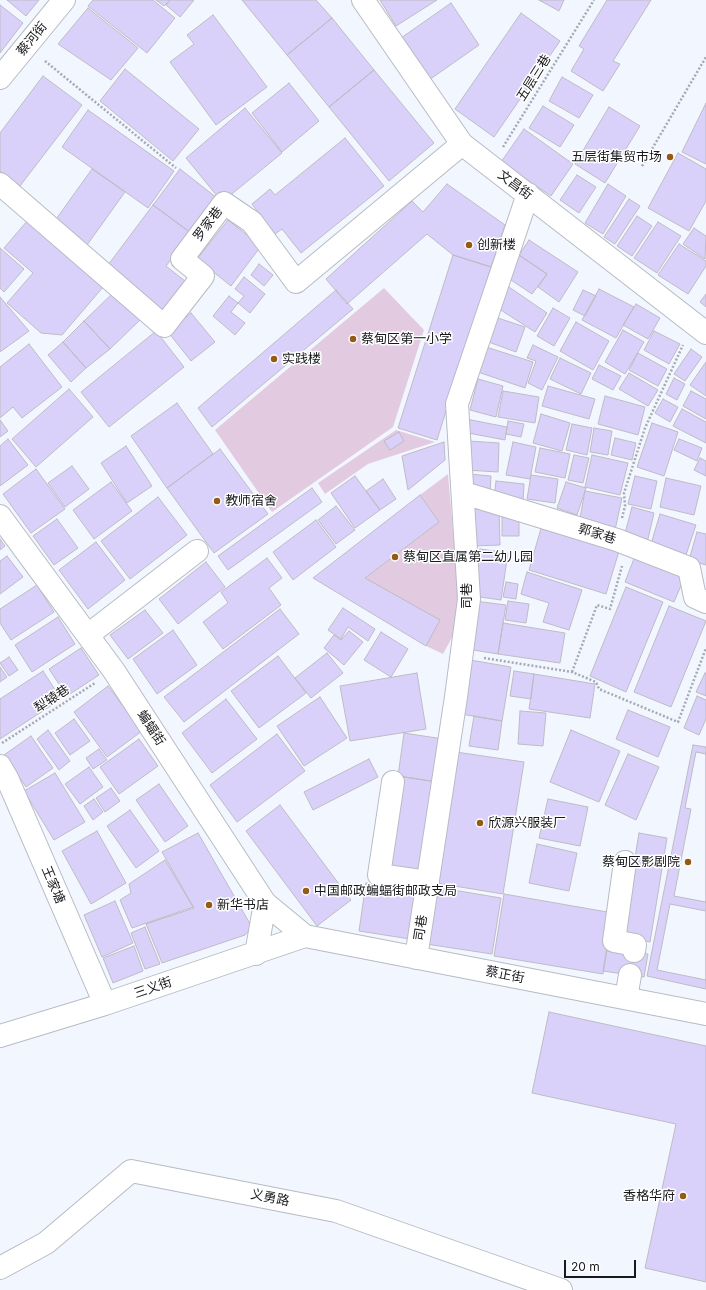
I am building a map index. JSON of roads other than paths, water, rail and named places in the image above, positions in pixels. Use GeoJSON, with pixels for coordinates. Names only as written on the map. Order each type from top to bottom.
{"type":"FeatureCollection","features":[{"type":"Feature","properties":{"kind":"street","name":"蔡河街"},"geometry":{"type":"LineString","coordinates":[[0,78],[64,0]]}},
{"type":"Feature","properties":{"kind":"street","name":"文昌街"},"geometry":{"type":"LineString","coordinates":[[363,0],[462,144],[701,328]]}},
{"type":"Feature","properties":{"kind":"street","name":"罗家巷"},"geometry":{"type":"LineString","coordinates":[[0,184],[164,326],[203,276],[182,259],[224,203],[252,222],[296,282],[462,144]]}},
{"type":"Feature","properties":{"kind":"street","name":"司巷"},"geometry":{"type":"LineString","coordinates":[[416,958],[462,655],[469,599],[464,493],[457,404],[528,194]]}},
{"type":"Feature","properties":{"kind":"street","name":"郭家巷"},"geometry":{"type":"LineString","coordinates":[[464,493],[622,542],[689,568],[695,597],[706,602]]}},
{"type":"Feature","properties":{"kind":"street","name":"蝙蝠街"},"geometry":{"type":"LineString","coordinates":[[0,516],[114,671],[265,904],[305,936]]}},
{"type":"Feature","properties":{"kind":"street"},"geometry":{"type":"LineString","coordinates":[[88,635],[197,551]]}},
{"type":"Feature","properties":{"kind":"street","name":"王家塘"},"geometry":{"type":"LineString","coordinates":[[0,766],[7,778],[105,1004]]}},
{"type":"Feature","properties":{"kind":"street"},"geometry":{"type":"LineString","coordinates":[[393,782],[379,875],[428,882]]}},
{"type":"Feature","properties":{"kind":"street"},"geometry":{"type":"LineString","coordinates":[[625,862],[614,942],[635,945],[634,951]]}},
{"type":"Feature","properties":{"kind":"street"},"geometry":{"type":"LineString","coordinates":[[256,954],[265,904]]}},
{"type":"Feature","properties":{"kind":"street","name":"三义街"},"geometry":{"type":"LineString","coordinates":[[0,1036],[105,1004],[256,954],[305,936]]}},
{"type":"Feature","properties":{"kind":"street","name":"蔡正街"},"geometry":{"type":"LineString","coordinates":[[305,936],[706,1014]]}},
{"type":"Feature","properties":{"kind":"street"},"geometry":{"type":"LineString","coordinates":[[626,998],[630,975]]}},
{"type":"Feature","properties":{"kind":"street","name":"义勇路"},"geometry":{"type":"LineString","coordinates":[[0,1268],[46,1243],[131,1171],[336,1211],[561,1290]]}},
{"type":"Feature","properties":{"kind":"place","name":"五层街集贸市场"},"geometry":{"type":"Point","coordinates":[670,157]}},
{"type":"Feature","properties":{"kind":"place","name":"创新楼"},"geometry":{"type":"Point","coordinates":[469,245]}},
{"type":"Feature","properties":{"kind":"place","name":"蔡甸区第一小学"},"geometry":{"type":"Point","coordinates":[353,339]}},
{"type":"Feature","properties":{"kind":"place","name":"实践楼"},"geometry":{"type":"Point","coordinates":[274,359]}},
{"type":"Feature","properties":{"kind":"place","name":"教师宿舍"},"geometry":{"type":"Point","coordinates":[217,501]}},
{"type":"Feature","properties":{"kind":"place","name":"蔡甸区直属第二幼儿园"},"geometry":{"type":"Point","coordinates":[395,557]}},
{"type":"Feature","properties":{"kind":"place","name":"欣源兴服装厂"},"geometry":{"type":"Point","coordinates":[480,823]}},
{"type":"Feature","properties":{"kind":"place","name":"蔡甸区影剧院"},"geometry":{"type":"Point","coordinates":[688,862]}},
{"type":"Feature","properties":{"kind":"place","name":"中国邮政蝙蝠街邮政支局"},"geometry":{"type":"Point","coordinates":[306,891]}},
{"type":"Feature","properties":{"kind":"place","name":"新华书店"},"geometry":{"type":"Point","coordinates":[209,905]}},
{"type":"Feature","properties":{"kind":"place","name":"香格华府"},"geometry":{"type":"Point","coordinates":[683,1196]}}]}
